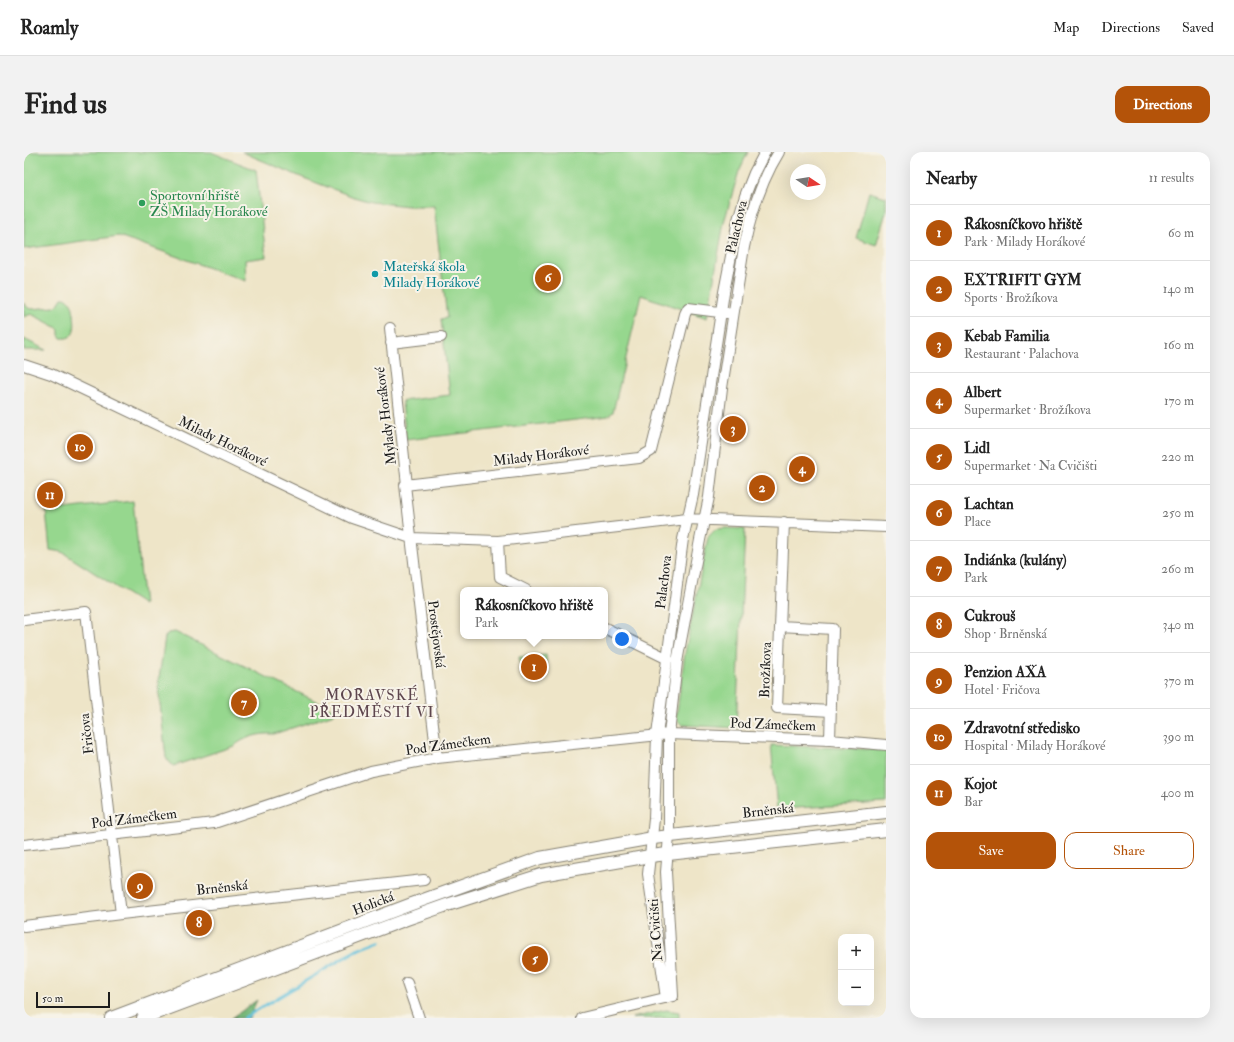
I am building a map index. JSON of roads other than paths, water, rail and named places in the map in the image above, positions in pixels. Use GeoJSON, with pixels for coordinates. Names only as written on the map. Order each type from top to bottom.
{"type":"FeatureCollection","features":[{"type":"Feature","properties":{"kind":"main road","name":"Brněnská"},"geometry":{"type":"LineString","coordinates":[[653,838],[886,812]]}},
{"type":"Feature","properties":{"kind":"main road"},"geometry":{"type":"LineString","coordinates":[[666,854],[886,830]]}},
{"type":"Feature","properties":{"kind":"main road","name":"Holická"},"geometry":{"type":"LineString","coordinates":[[110,1018],[540,858],[653,838]]}},
{"type":"Feature","properties":{"kind":"main road","name":"Holická"},"geometry":{"type":"LineString","coordinates":[[143,1018],[447,904],[541,875],[666,854]]}},
{"type":"Feature","properties":{"kind":"street","name":"Palachova"},"geometry":{"type":"LineString","coordinates":[[650,856],[653,838],[657,735],[683,539],[693,495],[721,312],[738,220],[754,173],[765,152]]}},
{"type":"Feature","properties":{"kind":"street","name":"Palachova"},"geometry":{"type":"LineString","coordinates":[[666,854],[669,836],[669,734],[678,662],[709,497],[722,388],[744,246],[749,223],[764,181],[779,152]]}},
{"type":"Feature","properties":{"kind":"street","name":"Milady Horákové"},"geometry":{"type":"LineString","coordinates":[[408,485],[639,458],[651,451],[685,314],[688,308],[721,312]]}},
{"type":"Feature","properties":{"kind":"street"},"geometry":{"type":"LineString","coordinates":[[721,312],[734,314]]}},
{"type":"Feature","properties":{"kind":"street","name":"Mylady Horákové"},"geometry":{"type":"LineString","coordinates":[[390,328],[408,485]]}},
{"type":"Feature","properties":{"kind":"street"},"geometry":{"type":"LineString","coordinates":[[391,343],[441,337]]}},
{"type":"Feature","properties":{"kind":"street","name":"Milady Horákové"},"geometry":{"type":"LineString","coordinates":[[24,366],[51,374],[352,518],[411,538],[498,541],[687,519],[704,519]]}},
{"type":"Feature","properties":{"kind":"street"},"geometry":{"type":"LineString","coordinates":[[408,485],[405,485],[411,538]]}},
{"type":"Feature","properties":{"kind":"street"},"geometry":{"type":"LineString","coordinates":[[704,519],[886,526]]}},
{"type":"Feature","properties":{"kind":"street","name":"Brožíkova"},"geometry":{"type":"LineString","coordinates":[[784,522],[777,708],[831,711]]}},
{"type":"Feature","properties":{"kind":"street","name":"Prostějovská"},"geometry":{"type":"LineString","coordinates":[[411,538],[437,758]]}},
{"type":"Feature","properties":{"kind":"street"},"geometry":{"type":"LineString","coordinates":[[498,541],[500,577],[520,587]]}},
{"type":"Feature","properties":{"kind":"street","name":"Fričova"},"geometry":{"type":"LineString","coordinates":[[24,620],[86,612],[121,914]]}},
{"type":"Feature","properties":{"kind":"street","name":"Brožíkova"},"geometry":{"type":"LineString","coordinates":[[780,626],[832,629],[830,740]]}},
{"type":"Feature","properties":{"kind":"street"},"geometry":{"type":"LineString","coordinates":[[608,629],[668,659]]}},
{"type":"Feature","properties":{"kind":"street","name":"Pod Zámečkem"},"geometry":{"type":"LineString","coordinates":[[24,845],[214,823],[371,771],[437,758],[669,734],[886,742]]}},
{"type":"Feature","properties":{"kind":"street","name":"Na Cvičišti"},"geometry":{"type":"LineString","coordinates":[[650,856],[648,874],[666,998],[674,996],[666,854]]}},
{"type":"Feature","properties":{"kind":"street","name":"Brněnská"},"geometry":{"type":"LineString","coordinates":[[24,926],[424,880]]}},
{"type":"Feature","properties":{"kind":"street"},"geometry":{"type":"LineString","coordinates":[[407,983],[419,1018]]}},
{"type":"Feature","properties":{"kind":"street"},"geometry":{"type":"LineString","coordinates":[[582,1018],[666,998]]}},
{"type":"Feature","properties":{"kind":"waterway"},"geometry":{"type":"LineString","coordinates":[[244,1018],[357,950],[380,941]]}},
{"type":"Feature","properties":{"kind":"place","name":"Sportovní hřiště ZŠ Milady Horákové"},"geometry":{"type":"Point","coordinates":[142,203]}},
{"type":"Feature","properties":{"kind":"place","name":"Mateřská škola Milady Horákové"},"geometry":{"type":"Point","coordinates":[375,274]}},
{"type":"Feature","properties":{"kind":"place","name":"Lachtan"},"geometry":{"type":"Point","coordinates":[548,278]}},
{"type":"Feature","properties":{"kind":"place","name":"Kebab Familia"},"geometry":{"type":"Point","coordinates":[733,429]}},
{"type":"Feature","properties":{"kind":"place","name":"Zdravotní středisko"},"geometry":{"type":"Point","coordinates":[80,447]}},
{"type":"Feature","properties":{"kind":"place","name":"Albert"},"geometry":{"type":"Point","coordinates":[802,469]}},
{"type":"Feature","properties":{"kind":"place","name":"EXTRIFIT GYM"},"geometry":{"type":"Point","coordinates":[762,488]}},
{"type":"Feature","properties":{"kind":"place","name":"Kojot"},"geometry":{"type":"Point","coordinates":[50,495]}},
{"type":"Feature","properties":{"kind":"place","name":"Rákosníčkovo hřiště"},"geometry":{"type":"Point","coordinates":[534,667]}},
{"type":"Feature","properties":{"kind":"place","name":"Indiánka (kulány)"},"geometry":{"type":"Point","coordinates":[244,703]}},
{"type":"Feature","properties":{"kind":"place","name":"Penzion AXA"},"geometry":{"type":"Point","coordinates":[140,886]}},
{"type":"Feature","properties":{"kind":"place","name":"Cukrouš"},"geometry":{"type":"Point","coordinates":[199,923]}},
{"type":"Feature","properties":{"kind":"place","name":"Lidl"},"geometry":{"type":"Point","coordinates":[535,959]}},
{"type":"Feature","properties":{"kind":"district","name":"MORAVSKÉ PŘEDMĚSTÍ VI"},"geometry":{"type":"Point","coordinates":[372,704]}}]}
